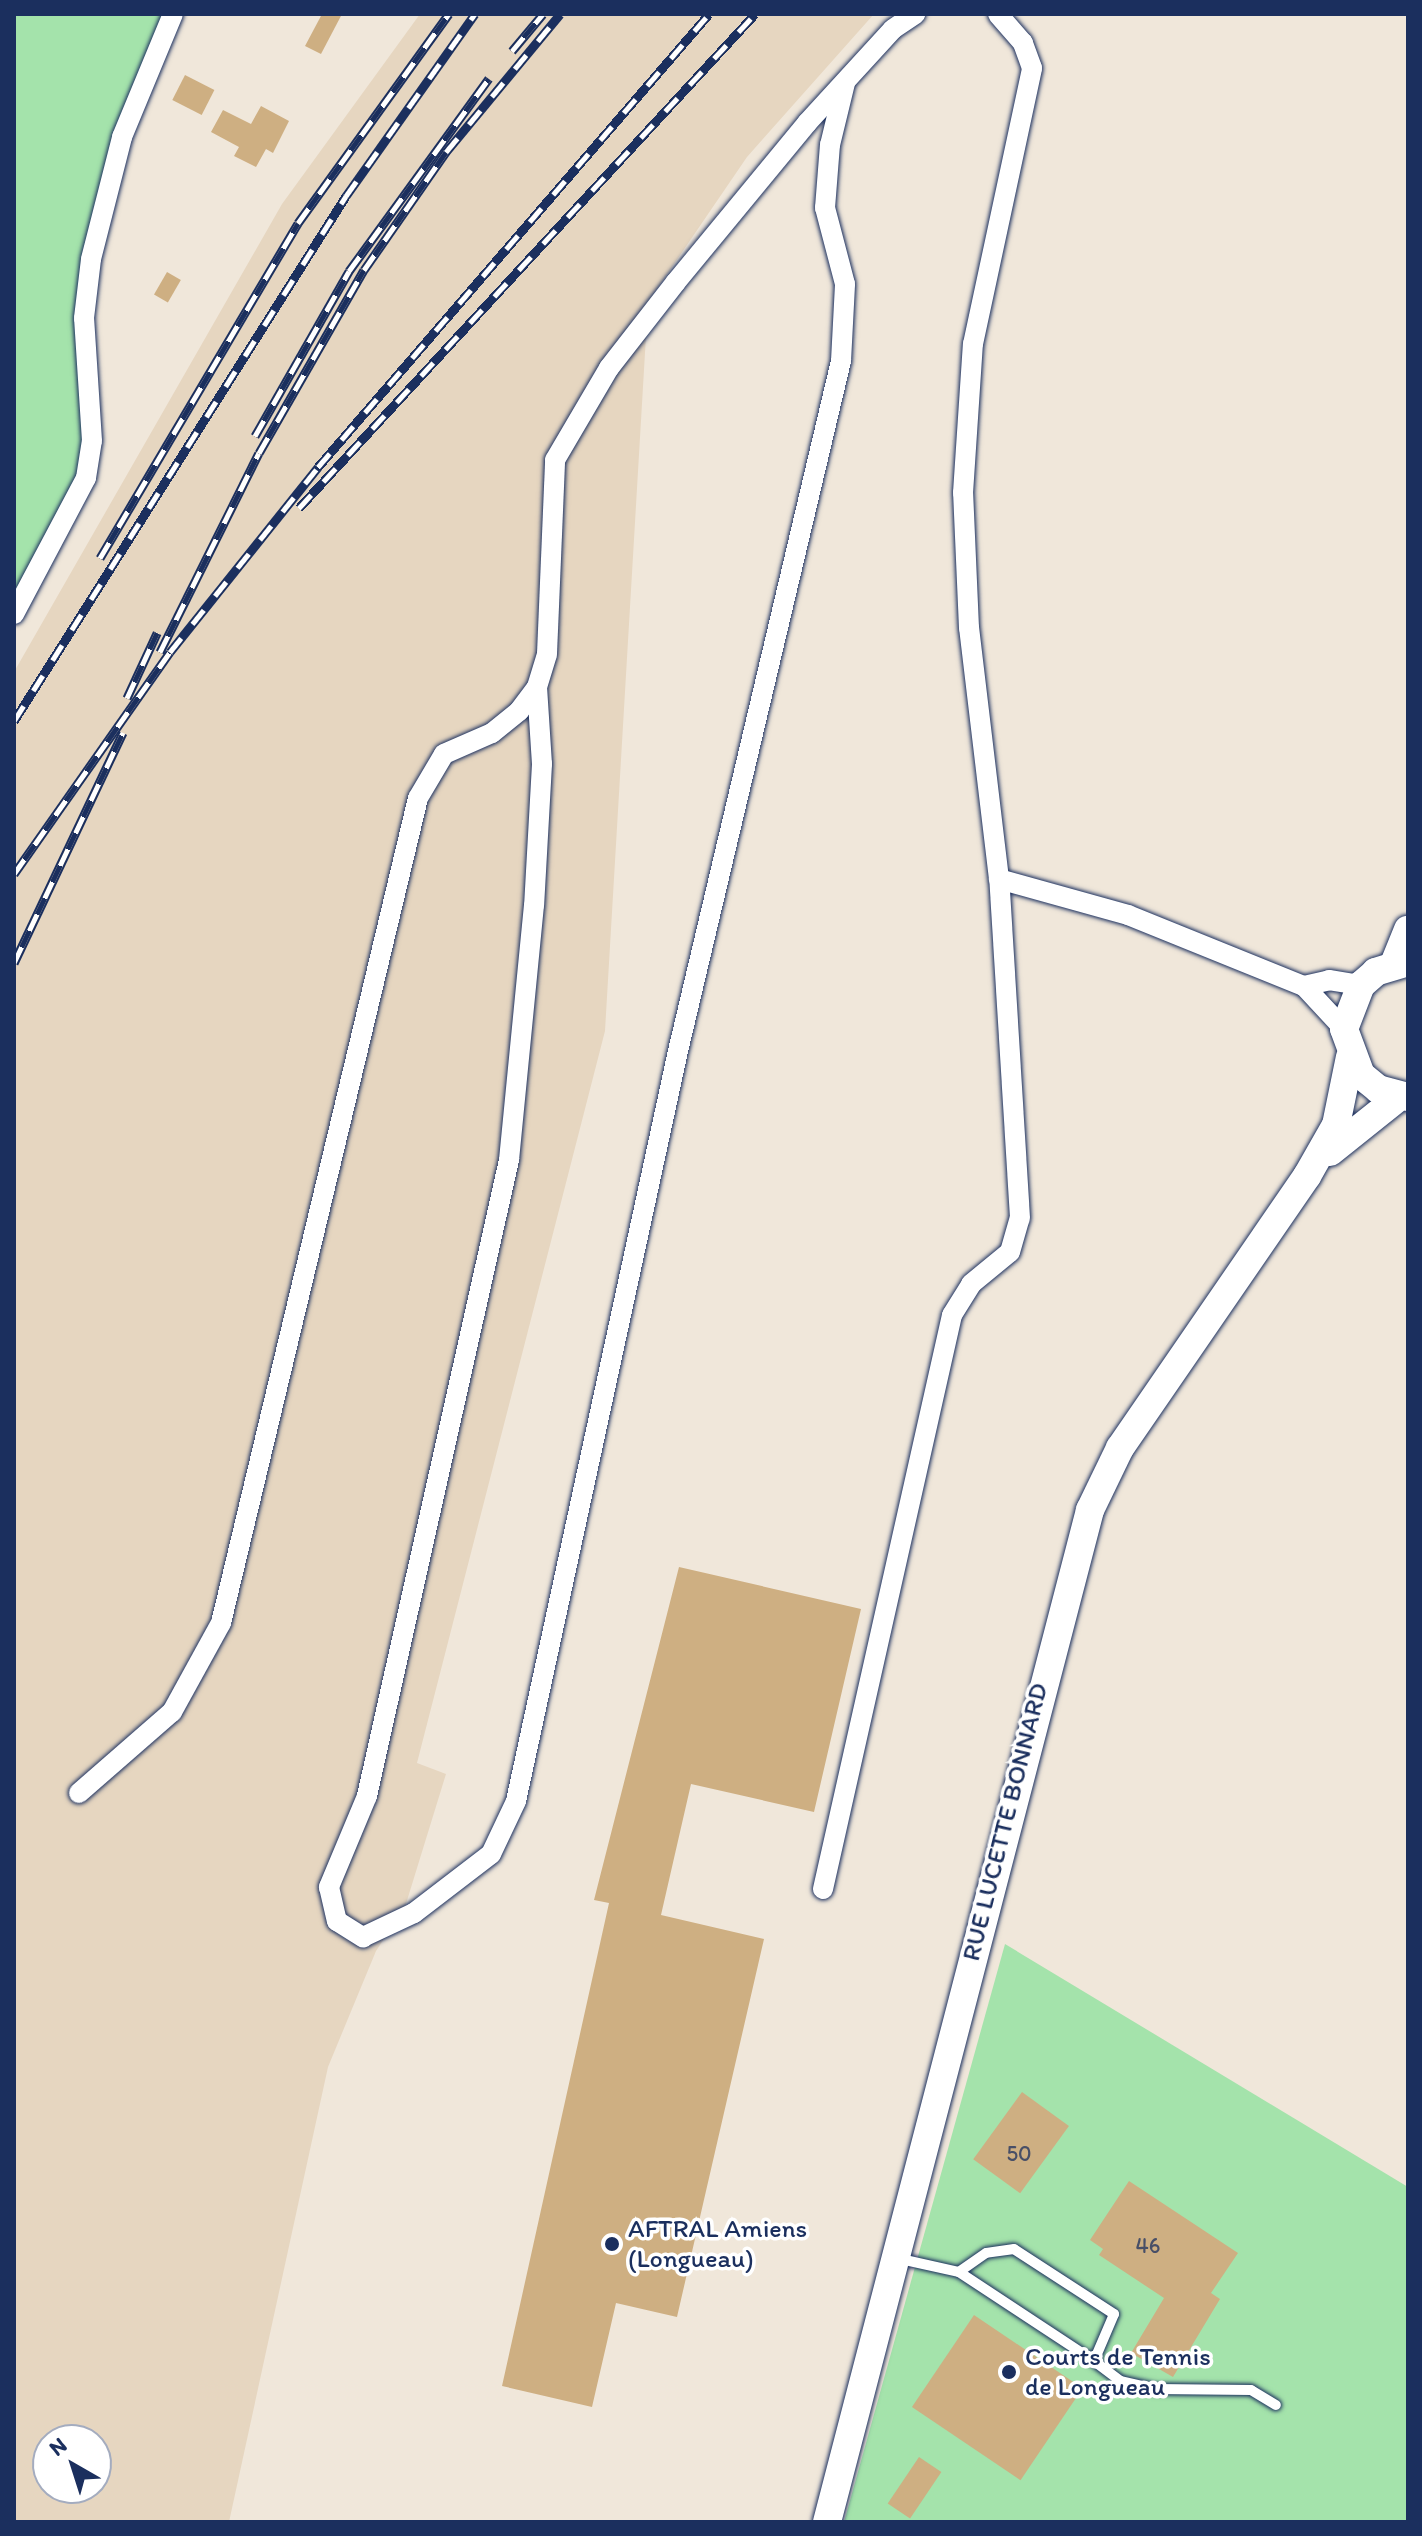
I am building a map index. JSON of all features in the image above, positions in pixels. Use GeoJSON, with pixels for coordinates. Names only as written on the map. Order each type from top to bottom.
{"type":"FeatureCollection","features":[{"type":"Feature","properties":{"kind":"street"},"geometry":{"type":"LineString","coordinates":[[14,614],[86,478],[92,441],[86,285],[122,137],[173,14]]}},
{"type":"Feature","properties":{"kind":"street"},"geometry":{"type":"LineString","coordinates":[[845,83],[830,145],[825,208],[845,284],[841,361],[678,1051],[516,1801],[491,1854],[414,1913],[363,1937],[337,1921],[329,1887],[367,1796],[509,1160],[534,905],[542,764],[537,687],[551,605],[549,495],[555,460],[570,429],[676,282],[845,83],[893,29],[915,14]]}},
{"type":"Feature","properties":{"kind":"street"},"geometry":{"type":"LineString","coordinates":[[823,1889],[952,1315],[971,1284],[1010,1252],[1020,1218],[999,879],[969,628],[963,493],[973,344],[1032,68],[1023,43],[998,14]]}},
{"type":"Feature","properties":{"kind":"street"},"geometry":{"type":"LineString","coordinates":[[79,1793],[172,1712],[221,1623],[418,798],[444,754],[492,733],[537,687]]}},
{"type":"Feature","properties":{"kind":"street"},"geometry":{"type":"LineString","coordinates":[[999,879],[1128,915],[1304,986],[1344,1029],[1350,1057],[1378,1089],[1404,1097]]}},
{"type":"Feature","properties":{"kind":"street"},"geometry":{"type":"LineString","coordinates":[[1304,986],[1329,980],[1361,985],[1401,963],[1408,930]]}},
{"type":"Feature","properties":{"kind":"street"},"geometry":{"type":"LineString","coordinates":[[1344,1029],[1361,985]]}},
{"type":"Feature","properties":{"kind":"street","name":"RUE LUCETTE BONNARD"},"geometry":{"type":"LineString","coordinates":[[827,2522],[1090,1510],[1120,1448],[1307,1176],[1336,1125],[1350,1057]]}},
{"type":"Feature","properties":{"kind":"street","name":"RUE LUCETTE BONNARD"},"geometry":{"type":"LineString","coordinates":[[1307,1176],[1346,1136],[1404,1097]]}},
{"type":"Feature","properties":{"kind":"lane"},"geometry":{"type":"LineString","coordinates":[[959,2272],[986,2253],[1014,2249],[1114,2314],[1094,2361]]}},
{"type":"Feature","properties":{"kind":"lane"},"geometry":{"type":"LineString","coordinates":[[894,2257],[959,2272],[1121,2381],[1156,2389],[1251,2390],[1276,2405]]}},
{"type":"Feature","properties":{"kind":"shaded area"},"geometry":{"type":"Polygon","coordinates":[[[420,14],[874,14],[747,157],[648,302],[605,1031],[417,1763],[446,1774],[405,1907],[376,1951],[328,2067],[229,2522],[14,2522],[14,672],[282,204],[420,14]]]}},
{"type":"Feature","properties":{"kind":"green space"},"geometry":{"type":"Polygon","coordinates":[[[14,14],[173,14],[91,260],[92,441],[14,614],[14,14]]]}},
{"type":"Feature","properties":{"kind":"green space"},"geometry":{"type":"Polygon","coordinates":[[[1005,1944],[1408,2187],[1408,2522],[844,2522],[1005,1944]]]}},
{"type":"Feature","properties":{"kind":"building"},"geometry":{"type":"Polygon","coordinates":[[[322,14],[342,14],[321,54],[305,46],[322,14]]]}},
{"type":"Feature","properties":{"kind":"building"},"geometry":{"type":"Polygon","coordinates":[[[185,75],[214,90],[202,115],[172,100],[185,75]]]}},
{"type":"Feature","properties":{"kind":"building"},"geometry":{"type":"Polygon","coordinates":[[[261,106],[289,121],[273,153],[266,149],[256,167],[234,156],[239,147],[211,132],[223,110],[251,124],[261,106]]]}},
{"type":"Feature","properties":{"kind":"building"},"geometry":{"type":"Polygon","coordinates":[[[167,272],[181,280],[168,303],[154,295],[167,272]]]}},
{"type":"Feature","properties":{"kind":"building"},"geometry":{"type":"Polygon","coordinates":[[[679,1567],[861,1609],[814,1812],[691,1784],[661,1915],[764,1939],[677,2317],[616,2303],[592,2407],[502,2386],[609,1903],[594,1900],[679,1567]]]}},
{"type":"Feature","properties":{"kind":"building"},"geometry":{"type":"Polygon","coordinates":[[[1022,2092],[1069,2126],[1020,2193],[973,2159],[1022,2092]]]}},
{"type":"Feature","properties":{"kind":"building"},"geometry":{"type":"Polygon","coordinates":[[[1129,2181],[1238,2253],[1211,2293],[1220,2299],[1173,2377],[1131,2353],[1164,2298],[1099,2255],[1103,2249],[1090,2240],[1129,2181]]]}},
{"type":"Feature","properties":{"kind":"building"},"geometry":{"type":"Polygon","coordinates":[[[974,2315],[1083,2388],[1021,2480],[912,2407],[974,2315]]]}},
{"type":"Feature","properties":{"kind":"building"},"geometry":{"type":"Polygon","coordinates":[[[919,2457],[941,2472],[910,2519],[888,2503],[919,2457]]]}},
{"type":"Feature","properties":{"kind":"railway"},"geometry":{"type":"LineString","coordinates":[[100,558],[298,223],[449,14]]}},
{"type":"Feature","properties":{"kind":"railway"},"geometry":{"type":"LineString","coordinates":[[14,721],[346,196],[475,14]]}},
{"type":"Feature","properties":{"kind":"railway"},"geometry":{"type":"LineString","coordinates":[[512,51],[543,14]]}},
{"type":"Feature","properties":{"kind":"railway"},"geometry":{"type":"LineString","coordinates":[[160,652],[259,453],[364,270],[446,152],[560,14]]}},
{"type":"Feature","properties":{"kind":"railway"},"geometry":{"type":"LineString","coordinates":[[14,874],[170,652],[318,467],[709,14]]}},
{"type":"Feature","properties":{"kind":"railway"},"geometry":{"type":"LineString","coordinates":[[299,508],[755,14]]}},
{"type":"Feature","properties":{"kind":"railway"},"geometry":{"type":"LineString","coordinates":[[255,436],[349,271],[489,78]]}},
{"type":"Feature","properties":{"kind":"railway"},"geometry":{"type":"LineString","coordinates":[[127,698],[157,633]]}},
{"type":"Feature","properties":{"kind":"railway"},"geometry":{"type":"LineString","coordinates":[[14,963],[123,732]]}},
{"type":"Feature","properties":{"kind":"place","name":"AFTRAL Amiens (Longueau)"},"geometry":{"type":"Point","coordinates":[612,2244]}},
{"type":"Feature","properties":{"kind":"place","name":"Courts de Tennis de Longueau"},"geometry":{"type":"Point","coordinates":[1009,2372]}}]}
